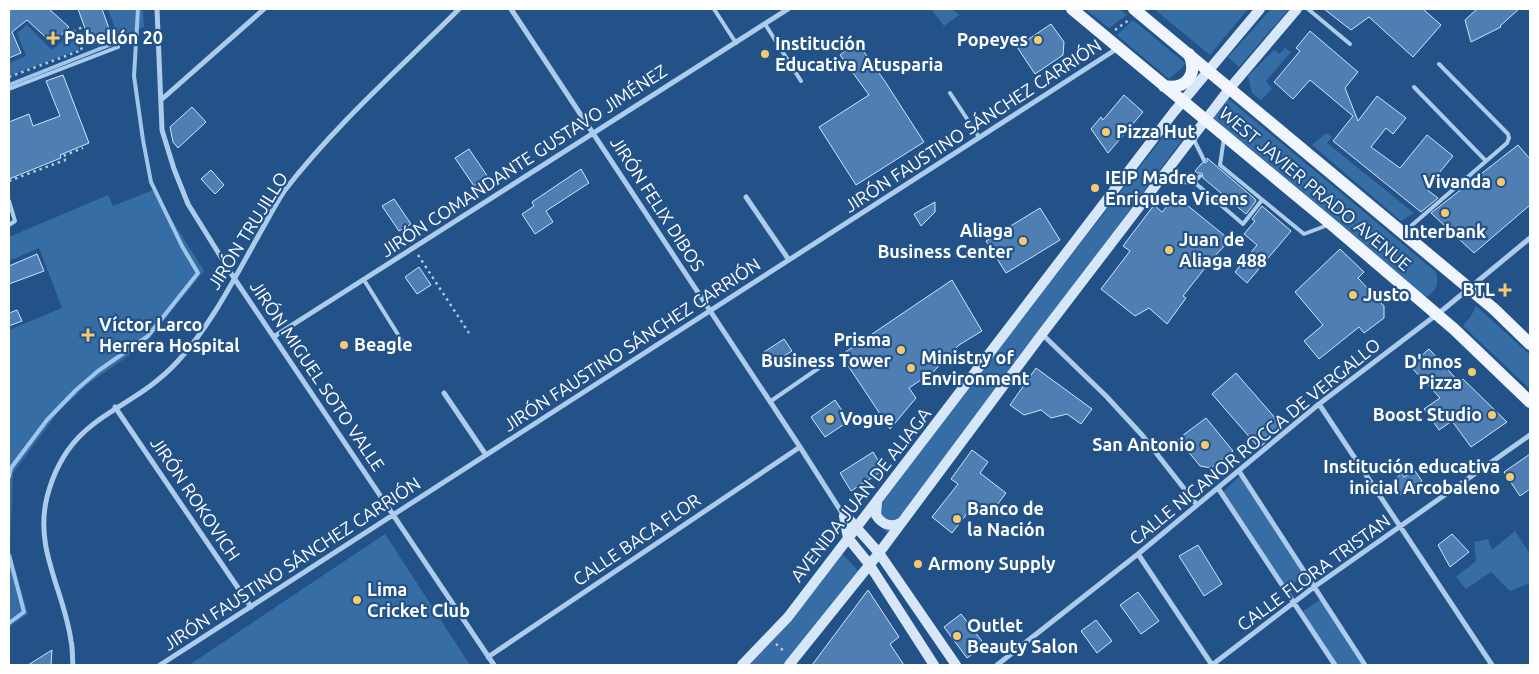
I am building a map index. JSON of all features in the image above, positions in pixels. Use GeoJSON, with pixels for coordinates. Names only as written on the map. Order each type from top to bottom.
{"type":"FeatureCollection","features":[{"type":"Feature","properties":{"kind":"main road","name":"WEST JAVIER PRADO AVENUE"},"geometry":{"type":"LineString","coordinates":[[1072,9],[1331,224],[1476,349],[1530,402]]}},
{"type":"Feature","properties":{"kind":"main road","name":"AVENIDA JUAN DE ALIAGA"},"geometry":{"type":"LineString","coordinates":[[742,665],[788,617],[1183,101],[1260,9]]}},
{"type":"Feature","properties":{"kind":"main road"},"geometry":{"type":"LineString","coordinates":[[791,662],[879,553],[1042,334],[1230,88],[1297,9]]}},
{"type":"Feature","properties":{"kind":"main road"},"geometry":{"type":"LineString","coordinates":[[1137,12],[1208,70]]}},
{"type":"Feature","properties":{"kind":"main road"},"geometry":{"type":"LineString","coordinates":[[1164,86],[1178,86],[1189,79],[1192,62],[1188,54]]}},
{"type":"Feature","properties":{"kind":"main road","name":"WEST JAVIER PRADO AVENUE"},"geometry":{"type":"LineString","coordinates":[[1208,70],[1530,342]]}},
{"type":"Feature","properties":{"kind":"main road"},"geometry":{"type":"LineString","coordinates":[[877,502],[876,515],[886,525],[895,525],[903,521]]}},
{"type":"Feature","properties":{"kind":"main road"},"geometry":{"type":"LineString","coordinates":[[844,516],[848,518],[879,553],[956,665]]}},
{"type":"Feature","properties":{"kind":"main road"},"geometry":{"type":"LineString","coordinates":[[844,516],[848,538],[869,564],[934,665]]}},
{"type":"Feature","properties":{"kind":"street","name":"JIRÓN MIGUEL SOTO VALLE"},"geometry":{"type":"LineString","coordinates":[[157,9],[162,130],[174,169],[188,204],[234,278],[494,665]]}},
{"type":"Feature","properties":{"kind":"street"},"geometry":{"type":"LineString","coordinates":[[161,100],[264,9]]}},
{"type":"Feature","properties":{"kind":"street","name":"JIRÓN TRUJILLO"},"geometry":{"type":"LineString","coordinates":[[72,665],[71,640],[68,626],[43,531],[44,510],[51,484],[70,446],[86,429],[115,407],[152,384],[178,361],[213,316],[284,192],[332,135],[459,9]]}},
{"type":"Feature","properties":{"kind":"street","name":"JIRÓN FELIX DIBOS"},"geometry":{"type":"LineString","coordinates":[[511,9],[711,310],[844,516]]}},
{"type":"Feature","properties":{"kind":"street","name":"JIRÓN COMANDANTE GUSTAVO JIMÉNEZ"},"geometry":{"type":"LineString","coordinates":[[274,336],[736,43],[786,9]]}},
{"type":"Feature","properties":{"kind":"street","name":"JIRÓN FAUSTINO SÁNCHEZ CARRIÓN"},"geometry":{"type":"LineString","coordinates":[[160,665],[1119,48]]}},
{"type":"Feature","properties":{"kind":"street"},"geometry":{"type":"LineString","coordinates":[[746,197],[789,260]]}},
{"type":"Feature","properties":{"kind":"street","name":"CALLE NICANOR ROCCA DE VERGALLO"},"geometry":{"type":"LineString","coordinates":[[997,665],[1138,554],[1319,404],[1437,315],[1530,238]]}},
{"type":"Feature","properties":{"kind":"street"},"geometry":{"type":"LineString","coordinates":[[1042,334],[1106,396],[1142,435],[1197,505]]}},
{"type":"Feature","properties":{"kind":"street"},"geometry":{"type":"LineString","coordinates":[[444,393],[486,455]]}},
{"type":"Feature","properties":{"kind":"street"},"geometry":{"type":"LineString","coordinates":[[1319,404],[1492,665]]}},
{"type":"Feature","properties":{"kind":"street","name":"JIRÓN ROKOVICH"},"geometry":{"type":"LineString","coordinates":[[115,407],[251,607]]}},
{"type":"Feature","properties":{"kind":"street","name":"CALLE FLORA TRISTAN"},"geometry":{"type":"LineString","coordinates":[[1212,665],[1314,587],[1530,435]]}},
{"type":"Feature","properties":{"kind":"street","name":"CALLE BACA FLOR"},"geometry":{"type":"LineString","coordinates":[[488,657],[800,446]]}},
{"type":"Feature","properties":{"kind":"street"},"geometry":{"type":"LineString","coordinates":[[1239,471],[1365,665]]}},
{"type":"Feature","properties":{"kind":"street"},"geometry":{"type":"LineString","coordinates":[[1218,488],[1335,665]]}},
{"type":"Feature","properties":{"kind":"street"},"geometry":{"type":"LineString","coordinates":[[1138,554],[1212,665]]}},
{"type":"Feature","properties":{"kind":"lane"},"geometry":{"type":"LineString","coordinates":[[714,9],[736,43]]}},
{"type":"Feature","properties":{"kind":"lane"},"geometry":{"type":"LineString","coordinates":[[1308,9],[1350,44]]}},
{"type":"Feature","properties":{"kind":"lane"},"geometry":{"type":"LineString","coordinates":[[765,24],[801,81]]}},
{"type":"Feature","properties":{"kind":"lane"},"geometry":{"type":"LineString","coordinates":[[9,89],[118,46]]}},
{"type":"Feature","properties":{"kind":"lane"},"geometry":{"type":"LineString","coordinates":[[1402,234],[1507,143],[1509,138],[1508,134],[1439,64]]}},
{"type":"Feature","properties":{"kind":"lane"},"geometry":{"type":"LineString","coordinates":[[1414,87],[1486,161]]}},
{"type":"Feature","properties":{"kind":"lane"},"geometry":{"type":"LineString","coordinates":[[950,93],[980,137]]}},
{"type":"Feature","properties":{"kind":"lane"},"geometry":{"type":"LineString","coordinates":[[1224,135],[1217,165],[1304,234],[1331,224]]}},
{"type":"Feature","properties":{"kind":"lane"},"geometry":{"type":"LineString","coordinates":[[1193,137],[1204,160]]}},
{"type":"Feature","properties":{"kind":"lane"},"geometry":{"type":"LineString","coordinates":[[1194,182],[1200,176]]}},
{"type":"Feature","properties":{"kind":"lane"},"geometry":{"type":"LineString","coordinates":[[1158,183],[1194,182],[1243,224],[1262,200]]}},
{"type":"Feature","properties":{"kind":"lane"},"geometry":{"type":"LineString","coordinates":[[9,201],[15,221],[9,225]]}},
{"type":"Feature","properties":{"kind":"lane"},"geometry":{"type":"LineString","coordinates":[[364,280],[407,349]]}},
{"type":"Feature","properties":{"kind":"lane"},"geometry":{"type":"LineString","coordinates":[[770,401],[829,360]]}},
{"type":"Feature","properties":{"kind":"path"},"geometry":{"type":"LineString","coordinates":[[1106,37],[1137,12]]}},
{"type":"Feature","properties":{"kind":"path"},"geometry":{"type":"LineString","coordinates":[[9,77],[82,50],[74,31],[85,26]]}},
{"type":"Feature","properties":{"kind":"path"},"geometry":{"type":"LineString","coordinates":[[9,181],[65,160],[63,156],[76,149],[83,148]]}},
{"type":"Feature","properties":{"kind":"path"},"geometry":{"type":"LineString","coordinates":[[414,248],[469,333]]}},
{"type":"Feature","properties":{"kind":"path"},"geometry":{"type":"LineString","coordinates":[[769,638],[791,662]]}},
{"type":"Feature","properties":{"kind":"shaded area"},"geometry":{"type":"Polygon","coordinates":[[[108,9],[143,9],[144,27],[118,37],[108,9]]]}},
{"type":"Feature","properties":{"kind":"shaded area"},"geometry":{"type":"Polygon","coordinates":[[[931,9],[953,9],[959,15],[944,26],[931,9]]]}},
{"type":"Feature","properties":{"kind":"shaded area"},"geometry":{"type":"Polygon","coordinates":[[[1085,9],[1120,9],[1127,15],[1109,28],[1085,9]]]}},
{"type":"Feature","properties":{"kind":"shaded area"},"geometry":{"type":"Polygon","coordinates":[[[1154,9],[1248,9],[1210,55],[1154,9]]]}},
{"type":"Feature","properties":{"kind":"shaded area"},"geometry":{"type":"Polygon","coordinates":[[[1271,9],[1289,9],[1239,67],[1228,57],[1271,9]]]}},
{"type":"Feature","properties":{"kind":"shaded area"},"geometry":{"type":"Polygon","coordinates":[[[1133,20],[1185,63],[1169,79],[1117,35],[1133,20]]]}},
{"type":"Feature","properties":{"kind":"shaded area"},"geometry":{"type":"Polygon","coordinates":[[[27,25],[52,50],[74,31],[79,50],[9,76],[9,63],[26,56],[17,33],[27,25]]]}},
{"type":"Feature","properties":{"kind":"shaded area"},"geometry":{"type":"Polygon","coordinates":[[[1285,48],[1291,52],[1266,81],[1272,89],[1261,100],[1252,93],[1248,76],[1274,50],[1279,54],[1285,48]]]}},
{"type":"Feature","properties":{"kind":"shaded area"},"geometry":{"type":"Polygon","coordinates":[[[1225,96],[1436,272],[1437,282],[1432,293],[1419,300],[1206,120],[1225,96]]]}},
{"type":"Feature","properties":{"kind":"shaded area"},"geometry":{"type":"Polygon","coordinates":[[[1174,123],[1187,133],[889,534],[868,516],[1174,123]]]}},
{"type":"Feature","properties":{"kind":"shaded area"},"geometry":{"type":"Polygon","coordinates":[[[1326,133],[1332,137],[1327,143],[1414,213],[1401,221],[1312,145],[1326,133]]]}},
{"type":"Feature","properties":{"kind":"shaded area"},"geometry":{"type":"Polygon","coordinates":[[[153,190],[204,271],[145,344],[88,384],[59,411],[13,473],[10,551],[28,614],[9,627],[9,330],[62,308],[39,248],[9,261],[9,237],[108,195],[113,206],[153,190]]]}},
{"type":"Feature","properties":{"kind":"shaded area"},"geometry":{"type":"Polygon","coordinates":[[[1476,306],[1530,355],[1530,389],[1463,326],[1476,306]]]}},
{"type":"Feature","properties":{"kind":"shaded area"},"geometry":{"type":"Polygon","coordinates":[[[1241,475],[1306,575],[1285,589],[1222,493],[1241,475]]]}},
{"type":"Feature","properties":{"kind":"shaded area"},"geometry":{"type":"Polygon","coordinates":[[[1515,531],[1530,554],[1530,583],[1510,591],[1491,572],[1466,589],[1456,577],[1476,561],[1474,542],[1488,539],[1492,550],[1515,531]]]}},
{"type":"Feature","properties":{"kind":"shaded area","name":"Lima Cricket Club"},"geometry":{"type":"Polygon","coordinates":[[[385,534],[470,665],[189,665],[385,534]]]}},
{"type":"Feature","properties":{"kind":"shaded area"},"geometry":{"type":"Polygon","coordinates":[[[839,550],[861,574],[789,665],[742,665],[839,550]]]}},
{"type":"Feature","properties":{"kind":"shaded area"},"geometry":{"type":"Polygon","coordinates":[[[1321,599],[1365,665],[1336,665],[1301,613],[1321,599]]]}},
{"type":"Feature","properties":{"kind":"building","name":"Pabellón 20"},"geometry":{"type":"Polygon","coordinates":[[[9,9],[49,9],[69,27],[53,44],[27,20],[12,32],[21,53],[9,58],[9,9]]]}},
{"type":"Feature","properties":{"kind":"building"},"geometry":{"type":"Polygon","coordinates":[[[78,9],[102,9],[112,37],[91,45],[78,9]]]}},
{"type":"Feature","properties":{"kind":"building"},"geometry":{"type":"Polygon","coordinates":[[[1324,9],[1423,9],[1441,25],[1413,57],[1369,17],[1351,30],[1324,9]]]}},
{"type":"Feature","properties":{"kind":"building"},"geometry":{"type":"Polygon","coordinates":[[[1477,9],[1519,9],[1501,27],[1471,42],[1465,20],[1477,9]]]}},
{"type":"Feature","properties":{"kind":"building"},"geometry":{"type":"Polygon","coordinates":[[[1051,24],[1064,42],[1063,55],[1035,74],[1017,47],[1051,24]]]}},
{"type":"Feature","properties":{"kind":"building"},"geometry":{"type":"Polygon","coordinates":[[[1310,31],[1358,72],[1345,88],[1358,121],[1377,96],[1406,118],[1393,134],[1386,128],[1371,147],[1400,168],[1427,135],[1453,156],[1426,189],[1438,198],[1421,212],[1333,141],[1353,116],[1310,80],[1293,99],[1274,82],[1300,51],[1296,48],[1310,31]]]}},
{"type":"Feature","properties":{"kind":"building"},"geometry":{"type":"Polygon","coordinates":[[[857,42],[924,142],[856,185],[819,127],[869,95],[840,55],[857,42]]]}},
{"type":"Feature","properties":{"kind":"building"},"geometry":{"type":"Polygon","coordinates":[[[63,75],[89,143],[60,155],[61,158],[9,179],[9,122],[29,114],[33,126],[60,116],[46,81],[63,75]]]}},
{"type":"Feature","properties":{"kind":"building"},"geometry":{"type":"Polygon","coordinates":[[[1124,95],[1143,112],[1108,153],[1091,129],[1101,117],[1103,120],[1124,95]]]}},
{"type":"Feature","properties":{"kind":"building"},"geometry":{"type":"Polygon","coordinates":[[[192,107],[206,122],[178,148],[173,142],[170,127],[192,107]]]}},
{"type":"Feature","properties":{"kind":"building","name":"Vivanda"},"geometry":{"type":"Polygon","coordinates":[[[1518,145],[1530,159],[1530,205],[1474,253],[1431,213],[1518,145]]]}},
{"type":"Feature","properties":{"kind":"building"},"geometry":{"type":"Polygon","coordinates":[[[469,149],[488,177],[474,186],[455,158],[469,149]]]}},
{"type":"Feature","properties":{"kind":"building"},"geometry":{"type":"Polygon","coordinates":[[[1207,158],[1255,199],[1256,201],[1246,214],[1203,178],[1202,173],[1195,171],[1202,163],[1207,162],[1207,158]]]}},
{"type":"Feature","properties":{"kind":"building"},"geometry":{"type":"Polygon","coordinates":[[[581,169],[589,183],[546,211],[553,222],[535,234],[522,214],[534,206],[532,202],[581,169]]]}},
{"type":"Feature","properties":{"kind":"building"},"geometry":{"type":"Polygon","coordinates":[[[211,170],[224,185],[215,194],[201,179],[211,170]]]}},
{"type":"Feature","properties":{"kind":"building"},"geometry":{"type":"Polygon","coordinates":[[[1176,196],[1230,240],[1212,259],[1183,296],[1186,298],[1167,324],[1149,308],[1135,316],[1101,289],[1130,251],[1123,246],[1154,205],[1162,212],[1176,196]]]}},
{"type":"Feature","properties":{"kind":"building"},"geometry":{"type":"Polygon","coordinates":[[[394,199],[411,224],[399,231],[382,206],[394,199]]]}},
{"type":"Feature","properties":{"kind":"building"},"geometry":{"type":"Polygon","coordinates":[[[935,202],[935,212],[921,226],[914,214],[935,202]]]}},
{"type":"Feature","properties":{"kind":"building"},"geometry":{"type":"Polygon","coordinates":[[[1262,206],[1291,231],[1247,283],[1235,272],[1257,245],[1244,234],[1255,221],[1252,219],[1262,206]]]}},
{"type":"Feature","properties":{"kind":"building","name":"Aliaga Business Center"},"geometry":{"type":"Polygon","coordinates":[[[1040,208],[1060,240],[1006,273],[986,241],[1040,208]]]}},
{"type":"Feature","properties":{"kind":"building"},"geometry":{"type":"Polygon","coordinates":[[[1340,249],[1364,272],[1358,278],[1384,306],[1384,318],[1364,333],[1359,327],[1319,359],[1304,341],[1323,325],[1295,292],[1340,249]]]}},
{"type":"Feature","properties":{"kind":"building"},"geometry":{"type":"Polygon","coordinates":[[[37,254],[44,271],[9,284],[9,266],[37,254]]]}},
{"type":"Feature","properties":{"kind":"building"},"geometry":{"type":"Polygon","coordinates":[[[419,267],[431,285],[417,294],[405,277],[419,267]]]}},
{"type":"Feature","properties":{"kind":"building","name":"Prisma Business Tower"},"geometry":{"type":"Polygon","coordinates":[[[952,280],[982,331],[959,345],[934,371],[909,388],[916,398],[890,429],[841,355],[952,280]]]}},
{"type":"Feature","properties":{"kind":"building"},"geometry":{"type":"Polygon","coordinates":[[[17,310],[22,321],[9,326],[9,313],[17,310]]]}},
{"type":"Feature","properties":{"kind":"building"},"geometry":{"type":"Polygon","coordinates":[[[784,339],[792,351],[772,364],[764,352],[784,339]]]}},
{"type":"Feature","properties":{"kind":"building"},"geometry":{"type":"Polygon","coordinates":[[[1429,349],[1459,382],[1463,379],[1507,422],[1471,447],[1452,421],[1439,430],[1424,409],[1440,398],[1410,366],[1429,349]]]}},
{"type":"Feature","properties":{"kind":"building"},"geometry":{"type":"Polygon","coordinates":[[[1036,368],[1092,409],[1081,424],[1067,414],[1051,418],[1041,410],[1024,415],[1010,405],[1036,368]]]}},
{"type":"Feature","properties":{"kind":"building"},"geometry":{"type":"Polygon","coordinates":[[[1236,373],[1283,427],[1259,448],[1212,394],[1236,373]]]}},
{"type":"Feature","properties":{"kind":"building","name":"Vogue"},"geometry":{"type":"Polygon","coordinates":[[[835,400],[849,421],[825,437],[811,417],[835,400]]]}},
{"type":"Feature","properties":{"kind":"building","name":"San Antonio"},"geometry":{"type":"Polygon","coordinates":[[[1206,418],[1233,451],[1211,468],[1200,466],[1178,439],[1206,418]]]}},
{"type":"Feature","properties":{"kind":"building"},"geometry":{"type":"Polygon","coordinates":[[[972,450],[988,462],[980,473],[1006,493],[991,513],[976,502],[952,533],[932,517],[958,484],[951,479],[972,450]]]}},
{"type":"Feature","properties":{"kind":"building"},"geometry":{"type":"Polygon","coordinates":[[[873,452],[884,470],[851,491],[840,473],[873,452]]]}},
{"type":"Feature","properties":{"kind":"building"},"geometry":{"type":"Polygon","coordinates":[[[1530,454],[1530,489],[1520,496],[1504,472],[1530,454]]]}},
{"type":"Feature","properties":{"kind":"building"},"geometry":{"type":"Polygon","coordinates":[[[1415,471],[1422,481],[1399,495],[1392,484],[1401,473],[1404,477],[1415,471]]]}},
{"type":"Feature","properties":{"kind":"building"},"geometry":{"type":"Polygon","coordinates":[[[1452,534],[1469,552],[1450,567],[1438,545],[1452,534]]]}},
{"type":"Feature","properties":{"kind":"building"},"geometry":{"type":"Polygon","coordinates":[[[1198,545],[1222,584],[1204,596],[1179,556],[1198,545]]]}},
{"type":"Feature","properties":{"kind":"building"},"geometry":{"type":"Polygon","coordinates":[[[868,590],[899,637],[890,644],[904,665],[812,665],[868,590]]]}},
{"type":"Feature","properties":{"kind":"building"},"geometry":{"type":"Polygon","coordinates":[[[1138,592],[1159,621],[1141,634],[1120,605],[1138,592]]]}},
{"type":"Feature","properties":{"kind":"building"},"geometry":{"type":"Polygon","coordinates":[[[961,614],[985,645],[967,658],[944,627],[961,614]]]}},
{"type":"Feature","properties":{"kind":"building"},"geometry":{"type":"Polygon","coordinates":[[[1096,620],[1112,641],[1097,653],[1081,631],[1096,620]]]}},
{"type":"Feature","properties":{"kind":"building"},"geometry":{"type":"Polygon","coordinates":[[[52,650],[51,665],[28,665],[52,650]]]}},
{"type":"Feature","properties":{"kind":"waterway"},"geometry":{"type":"LineString","coordinates":[[9,477],[11,468],[47,420],[76,390],[98,371],[148,336],[198,273],[182,246],[151,182],[134,76],[138,9]]}},
{"type":"Feature","properties":{"kind":"waterway"},"geometry":{"type":"LineString","coordinates":[[9,85],[137,34]]}},
{"type":"Feature","properties":{"kind":"waterway"},"geometry":{"type":"LineString","coordinates":[[9,555],[24,612],[9,623]]}},
{"type":"Feature","properties":{"kind":"place","name":"Pabellón 20"},"geometry":{"type":"Point","coordinates":[53,38]}},
{"type":"Feature","properties":{"kind":"place","name":"Popeyes"},"geometry":{"type":"Point","coordinates":[1038,40]}},
{"type":"Feature","properties":{"kind":"place","name":"Institución Educativa Atusparia"},"geometry":{"type":"Point","coordinates":[765,54]}},
{"type":"Feature","properties":{"kind":"place","name":"Pizza Hut"},"geometry":{"type":"Point","coordinates":[1106,132]}},
{"type":"Feature","properties":{"kind":"place","name":"Vivanda"},"geometry":{"type":"Point","coordinates":[1501,182]}},
{"type":"Feature","properties":{"kind":"place","name":"IEIP Madre Enriqueta Vicens"},"geometry":{"type":"Point","coordinates":[1095,188]}},
{"type":"Feature","properties":{"kind":"place","name":"Interbank"},"geometry":{"type":"Point","coordinates":[1445,213]}},
{"type":"Feature","properties":{"kind":"place","name":"Aliaga Business Center"},"geometry":{"type":"Point","coordinates":[1023,241]}},
{"type":"Feature","properties":{"kind":"place","name":"Juan de Aliaga 488"},"geometry":{"type":"Point","coordinates":[1169,250]}},
{"type":"Feature","properties":{"kind":"place","name":"BTL"},"geometry":{"type":"Point","coordinates":[1505,290]}},
{"type":"Feature","properties":{"kind":"place","name":"Justo"},"geometry":{"type":"Point","coordinates":[1353,295]}},
{"type":"Feature","properties":{"kind":"place","name":"Víctor Larco Herrera Hospital"},"geometry":{"type":"Point","coordinates":[88,335]}},
{"type":"Feature","properties":{"kind":"place","name":"Beagle"},"geometry":{"type":"Point","coordinates":[344,345]}},
{"type":"Feature","properties":{"kind":"place","name":"Prisma Business Tower"},"geometry":{"type":"Point","coordinates":[901,350]}},
{"type":"Feature","properties":{"kind":"place","name":"Ministry of Environment"},"geometry":{"type":"Point","coordinates":[911,368]}},
{"type":"Feature","properties":{"kind":"place","name":"D'nnos Pizza"},"geometry":{"type":"Point","coordinates":[1472,372]}},
{"type":"Feature","properties":{"kind":"place","name":"Boost Studio"},"geometry":{"type":"Point","coordinates":[1492,415]}},
{"type":"Feature","properties":{"kind":"place","name":"Vogue"},"geometry":{"type":"Point","coordinates":[830,419]}},
{"type":"Feature","properties":{"kind":"place","name":"San Antonio"},"geometry":{"type":"Point","coordinates":[1205,445]}},
{"type":"Feature","properties":{"kind":"place","name":"Institución educativa inicial Arcobaleno"},"geometry":{"type":"Point","coordinates":[1510,477]}},
{"type":"Feature","properties":{"kind":"place","name":"Banco de la Nación"},"geometry":{"type":"Point","coordinates":[957,519]}},
{"type":"Feature","properties":{"kind":"place","name":"Armony Supply"},"geometry":{"type":"Point","coordinates":[918,564]}},
{"type":"Feature","properties":{"kind":"place","name":"Lima Cricket Club"},"geometry":{"type":"Point","coordinates":[357,600]}},
{"type":"Feature","properties":{"kind":"place","name":"Outlet Beauty Salon"},"geometry":{"type":"Point","coordinates":[957,636]}}]}
